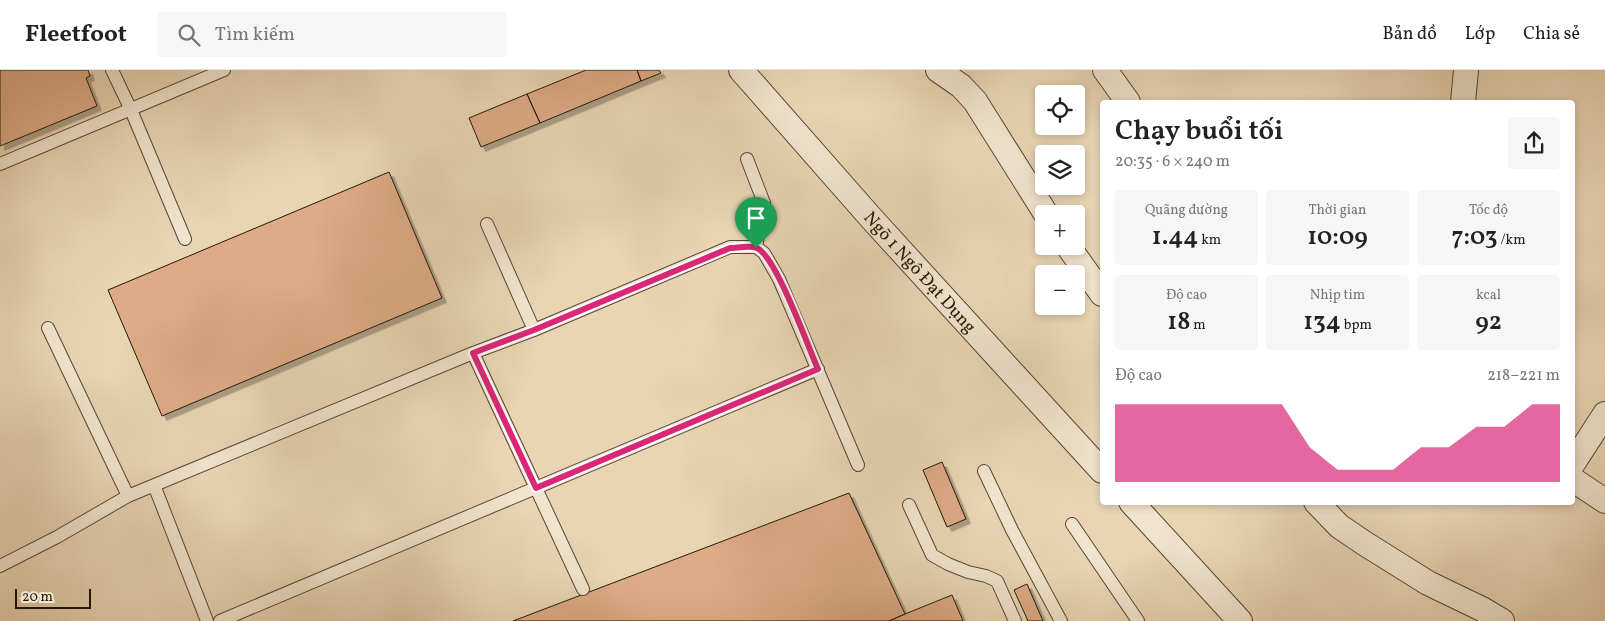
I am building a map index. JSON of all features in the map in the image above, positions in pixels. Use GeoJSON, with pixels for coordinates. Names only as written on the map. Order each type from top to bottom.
{"type":"FeatureCollection","features":[{"type":"Feature","properties":{"kind":"street","name":"Ngõ 1 Ngô Đạt Dụng"},"geometry":{"type":"LineString","coordinates":[[741,70],[872,219],[1100,469]]}},
{"type":"Feature","properties":{"kind":"street"},"geometry":{"type":"LineString","coordinates":[[938,70],[961,86],[975,101],[1040,205]]}},
{"type":"Feature","properties":{"kind":"street"},"geometry":{"type":"LineString","coordinates":[[1105,70],[1127,100]]}},
{"type":"Feature","properties":{"kind":"street"},"geometry":{"type":"LineString","coordinates":[[1463,100],[1466,70]]}},
{"type":"Feature","properties":{"kind":"street"},"geometry":{"type":"LineString","coordinates":[[1074,255],[1100,291]]}},
{"type":"Feature","properties":{"kind":"street"},"geometry":{"type":"LineString","coordinates":[[1575,460],[1605,414]]}},
{"type":"Feature","properties":{"kind":"street"},"geometry":{"type":"LineString","coordinates":[[1575,481],[1605,501]]}},
{"type":"Feature","properties":{"kind":"street"},"geometry":{"type":"LineString","coordinates":[[1134,505],[1240,621]]}},
{"type":"Feature","properties":{"kind":"street"},"geometry":{"type":"LineString","coordinates":[[1319,505],[1339,526],[1364,543],[1428,582],[1502,621]]}},
{"type":"Feature","properties":{"kind":"lane"},"geometry":{"type":"LineString","coordinates":[[112,70],[185,239]]}},
{"type":"Feature","properties":{"kind":"lane"},"geometry":{"type":"LineString","coordinates":[[0,164],[224,70]]}},
{"type":"Feature","properties":{"kind":"lane"},"geometry":{"type":"LineString","coordinates":[[747,159],[764,203],[756,248]]}},
{"type":"Feature","properties":{"kind":"lane"},"geometry":{"type":"LineString","coordinates":[[487,224],[534,330]]}},
{"type":"Feature","properties":{"kind":"lane"},"geometry":{"type":"LineString","coordinates":[[0,566],[57,537],[128,496],[730,248],[756,248],[764,253],[779,279],[858,465]]}},
{"type":"Feature","properties":{"kind":"lane"},"geometry":{"type":"LineString","coordinates":[[48,328],[128,496]]}},
{"type":"Feature","properties":{"kind":"lane"},"geometry":{"type":"LineString","coordinates":[[473,353],[582,589]]}},
{"type":"Feature","properties":{"kind":"lane"},"geometry":{"type":"LineString","coordinates":[[220,621],[818,369]]}},
{"type":"Feature","properties":{"kind":"lane"},"geometry":{"type":"LineString","coordinates":[[984,471],[1012,530],[1061,621]]}},
{"type":"Feature","properties":{"kind":"lane"},"geometry":{"type":"LineString","coordinates":[[154,485],[207,621]]}},
{"type":"Feature","properties":{"kind":"lane"},"geometry":{"type":"LineString","coordinates":[[909,505],[932,555],[948,564],[997,581],[1015,621]]}},
{"type":"Feature","properties":{"kind":"lane"},"geometry":{"type":"LineString","coordinates":[[1072,524],[1138,621]]}},
{"type":"Feature","properties":{"kind":"building"},"geometry":{"type":"Polygon","coordinates":[[[0,70],[88,70],[90,76],[86,78],[97,106],[0,146],[0,70]]]}},
{"type":"Feature","properties":{"kind":"building"},"geometry":{"type":"Polygon","coordinates":[[[586,70],[637,70],[641,81],[540,123],[527,94],[586,70]]]}},
{"type":"Feature","properties":{"kind":"building"},"geometry":{"type":"Polygon","coordinates":[[[637,70],[659,70],[661,73],[641,81],[637,70]]]}},
{"type":"Feature","properties":{"kind":"building"},"geometry":{"type":"Polygon","coordinates":[[[527,94],[540,123],[481,147],[469,118],[527,94]]]}},
{"type":"Feature","properties":{"kind":"building"},"geometry":{"type":"Polygon","coordinates":[[[389,172],[442,298],[162,416],[108,290],[389,172]]]}},
{"type":"Feature","properties":{"kind":"building"},"geometry":{"type":"Polygon","coordinates":[[[942,462],[966,519],[947,527],[923,470],[942,462]]]}},
{"type":"Feature","properties":{"kind":"building"},"geometry":{"type":"Polygon","coordinates":[[[849,493],[905,614],[889,621],[513,621],[849,493]]]}},
{"type":"Feature","properties":{"kind":"building"},"geometry":{"type":"Polygon","coordinates":[[[1027,584],[1043,621],[1028,621],[1014,590],[1027,584]]]}},
{"type":"Feature","properties":{"kind":"building"},"geometry":{"type":"Polygon","coordinates":[[[952,595],[963,621],[889,621],[905,614],[952,595]]]}},
{"type":"Feature","properties":{"kind":"route"},"geometry":{"type":"LineString","coordinates":[[730,248],[756,248],[764,253],[779,279],[818,369],[536,488],[473,353],[534,330],[730,248]]}}]}
